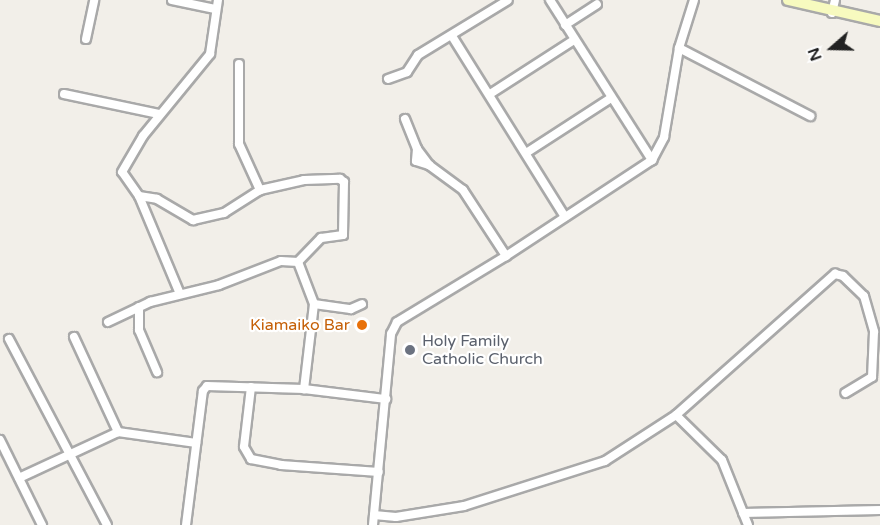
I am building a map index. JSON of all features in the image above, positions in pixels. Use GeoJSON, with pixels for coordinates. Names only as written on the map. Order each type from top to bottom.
{"type":"FeatureCollection","features":[{"type":"Feature","properties":{"kind":"main road"},"geometry":{"type":"LineString","coordinates":[[788,0],[832,13],[880,21]]}},
{"type":"Feature","properties":{"kind":"street"},"geometry":{"type":"LineString","coordinates":[[86,39],[94,0]]}},
{"type":"Feature","properties":{"kind":"street"},"geometry":{"type":"LineString","coordinates":[[172,0],[215,9]]}},
{"type":"Feature","properties":{"kind":"street"},"geometry":{"type":"LineString","coordinates":[[180,294],[139,196],[122,172],[159,114],[210,54],[218,0]]}},
{"type":"Feature","properties":{"kind":"street"},"geometry":{"type":"LineString","coordinates":[[388,79],[407,72],[418,55],[508,0]]}},
{"type":"Feature","properties":{"kind":"street"},"geometry":{"type":"LineString","coordinates":[[550,0],[652,160]]}},
{"type":"Feature","properties":{"kind":"street"},"geometry":{"type":"LineString","coordinates":[[373,525],[391,333],[396,322],[506,256],[652,160],[664,137],[679,48],[694,0]]}},
{"type":"Feature","properties":{"kind":"street"},"geometry":{"type":"LineString","coordinates":[[832,13],[835,0]]}},
{"type":"Feature","properties":{"kind":"street"},"geometry":{"type":"LineString","coordinates":[[565,25],[597,4]]}},
{"type":"Feature","properties":{"kind":"street"},"geometry":{"type":"LineString","coordinates":[[452,36],[565,217]]}},
{"type":"Feature","properties":{"kind":"street"},"geometry":{"type":"LineString","coordinates":[[490,94],[574,40]]}},
{"type":"Feature","properties":{"kind":"street"},"geometry":{"type":"LineString","coordinates":[[679,48],[810,116]]}},
{"type":"Feature","properties":{"kind":"street"},"geometry":{"type":"LineString","coordinates":[[239,64],[239,144],[260,190]]}},
{"type":"Feature","properties":{"kind":"street"},"geometry":{"type":"LineString","coordinates":[[64,94],[159,114]]}},
{"type":"Feature","properties":{"kind":"street"},"geometry":{"type":"LineString","coordinates":[[526,153],[611,98]]}},
{"type":"Feature","properties":{"kind":"street"},"geometry":{"type":"LineString","coordinates":[[405,119],[417,149],[429,165],[464,190],[506,256]]}},
{"type":"Feature","properties":{"kind":"street"},"geometry":{"type":"LineString","coordinates":[[108,322],[139,307],[219,285],[281,261],[298,262],[321,238],[343,235],[344,180],[304,180],[260,190],[224,213],[193,220],[157,199],[139,196]]}},
{"type":"Feature","properties":{"kind":"street"},"geometry":{"type":"LineString","coordinates":[[298,262],[314,304],[304,390]]}},
{"type":"Feature","properties":{"kind":"street"},"geometry":{"type":"LineString","coordinates":[[375,515],[396,517],[464,506],[605,461],[676,415],[835,274],[843,276],[864,296],[874,332],[872,377],[845,393]]}},
{"type":"Feature","properties":{"kind":"street"},"geometry":{"type":"LineString","coordinates":[[314,304],[351,309],[362,304]]}},
{"type":"Feature","properties":{"kind":"street"},"geometry":{"type":"LineString","coordinates":[[139,307],[139,330],[157,372]]}},
{"type":"Feature","properties":{"kind":"street"},"geometry":{"type":"LineString","coordinates":[[74,337],[118,432]]}},
{"type":"Feature","properties":{"kind":"street"},"geometry":{"type":"LineString","coordinates":[[9,339],[72,454],[107,525]]}},
{"type":"Feature","properties":{"kind":"street"},"geometry":{"type":"LineString","coordinates":[[186,525],[205,388],[252,387],[304,390],[386,399]]}},
{"type":"Feature","properties":{"kind":"street"},"geometry":{"type":"LineString","coordinates":[[252,387],[244,447],[251,459],[280,465],[379,472]]}},
{"type":"Feature","properties":{"kind":"street"},"geometry":{"type":"LineString","coordinates":[[676,415],[722,460],[748,525]]}},
{"type":"Feature","properties":{"kind":"street"},"geometry":{"type":"LineString","coordinates":[[19,478],[118,432],[196,443]]}},
{"type":"Feature","properties":{"kind":"street"},"geometry":{"type":"LineString","coordinates":[[0,440],[42,525]]}},
{"type":"Feature","properties":{"kind":"street"},"geometry":{"type":"LineString","coordinates":[[743,513],[880,510]]}},
{"type":"Feature","properties":{"kind":"place","name":"Kiamaiko Bar"},"geometry":{"type":"Point","coordinates":[362,325]}},
{"type":"Feature","properties":{"kind":"place","name":"Holy Family Catholic Church"},"geometry":{"type":"Point","coordinates":[410,350]}}]}
